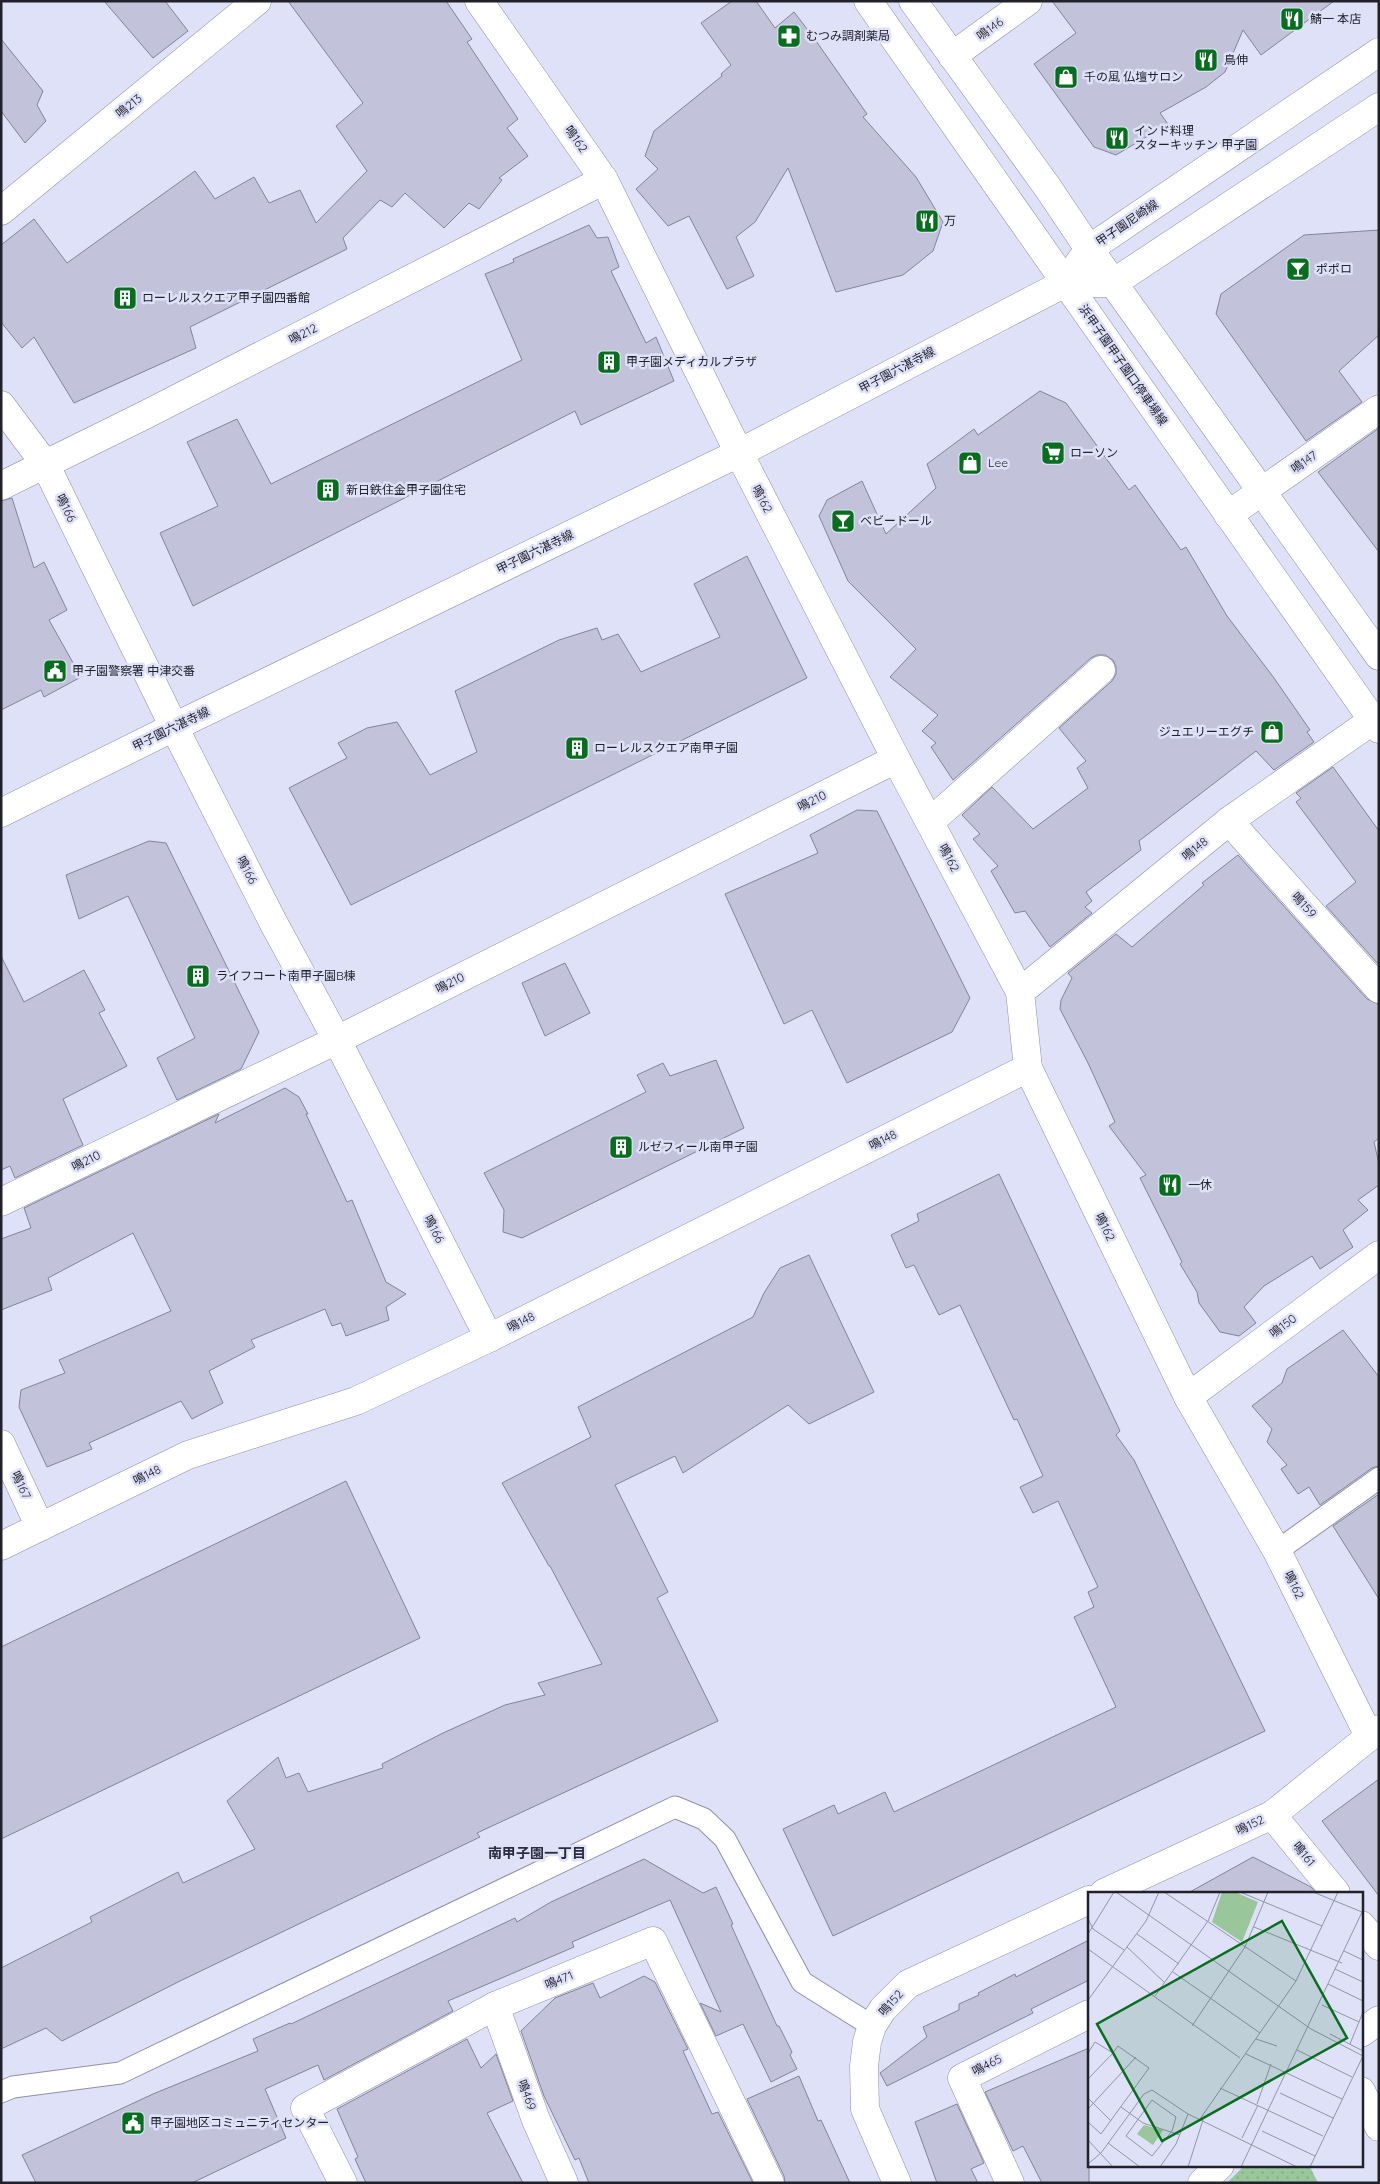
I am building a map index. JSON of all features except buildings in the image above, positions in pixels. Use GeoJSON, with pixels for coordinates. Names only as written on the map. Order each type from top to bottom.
{"type":"FeatureCollection","features":[{"type":"Feature","properties":{"kind":"street","name":"鳴213"},"geometry":{"type":"LineString","coordinates":[[1,211],[257,1]]}},
{"type":"Feature","properties":{"kind":"street","name":"鳴162"},"geometry":{"type":"LineString","coordinates":[[479,1],[604,180],[739,453],[896,759],[1020,992],[1028,1068],[1188,1398],[1277,1551],[1374,1733]]}},
{"type":"Feature","properties":{"kind":"street","name":"浜甲子園甲子園口停車場線"},"geometry":{"type":"LineString","coordinates":[[868,1],[1228,515],[1377,722]]}},
{"type":"Feature","properties":{"kind":"street"},"geometry":{"type":"LineString","coordinates":[[913,1],[1048,188],[1113,283],[1379,656]]}},
{"type":"Feature","properties":{"kind":"street","name":"鳴146"},"geometry":{"type":"LineString","coordinates":[[952,56],[1028,1]]}},
{"type":"Feature","properties":{"kind":"street","name":"甲子園尼崎線"},"geometry":{"type":"LineString","coordinates":[[1065,283],[1089,249],[1379,52]]}},
{"type":"Feature","properties":{"kind":"street"},"geometry":{"type":"LineString","coordinates":[[1065,283],[1113,283],[1379,107]]}},
{"type":"Feature","properties":{"kind":"street","name":"鳴212"},"geometry":{"type":"LineString","coordinates":[[1,486],[161,407],[604,180]]}},
{"type":"Feature","properties":{"kind":"street","name":"甲子園六湛寺線"},"geometry":{"type":"LineString","coordinates":[[1,813],[739,453],[1065,283]]}},
{"type":"Feature","properties":{"kind":"street","name":"鳴166"},"geometry":{"type":"LineString","coordinates":[[1,405],[45,464],[174,727],[273,922],[337,1040],[489,1338]]}},
{"type":"Feature","properties":{"kind":"street","name":"鳴147"},"geometry":{"type":"LineString","coordinates":[[1228,515],[1379,409]]}},
{"type":"Feature","properties":{"kind":"street"},"geometry":{"type":"LineString","coordinates":[[930,822],[1101,670]]}},
{"type":"Feature","properties":{"kind":"street","name":"鳴148"},"geometry":{"type":"LineString","coordinates":[[1020,992],[1229,821],[1377,722]]}},
{"type":"Feature","properties":{"kind":"street","name":"鳴210"},"geometry":{"type":"LineString","coordinates":[[1,1202],[337,1040],[896,759]]}},
{"type":"Feature","properties":{"kind":"street","name":"鳴159"},"geometry":{"type":"LineString","coordinates":[[1229,821],[1379,989]]}},
{"type":"Feature","properties":{"kind":"street","name":"鳴148"},"geometry":{"type":"LineString","coordinates":[[1,1546],[188,1455],[356,1401],[489,1338],[1028,1068]]}},
{"type":"Feature","properties":{"kind":"street","name":"鳴150"},"geometry":{"type":"LineString","coordinates":[[1188,1398],[1379,1255]]}},
{"type":"Feature","properties":{"kind":"street","name":"鳴167"},"geometry":{"type":"LineString","coordinates":[[1,1444],[40,1527]]}},
{"type":"Feature","properties":{"kind":"street","name":"鳴152"},"geometry":{"type":"LineString","coordinates":[[1106,1892],[1272,1815],[1374,1733]]}},
{"type":"Feature","properties":{"kind":"street","name":"鳴161"},"geometry":{"type":"LineString","coordinates":[[1272,1815],[1335,1892]]}},
{"type":"Feature","properties":{"kind":"street","name":"鳴152"},"geometry":{"type":"LineString","coordinates":[[897,2183],[865,2108],[864,2066],[867,2042],[872,2026],[883,2010],[908,1984],[1088,1900]]}},
{"type":"Feature","properties":{"kind":"street"},"geometry":{"type":"LineString","coordinates":[[1362,1925],[1379,1946]]}},
{"type":"Feature","properties":{"kind":"street","name":"鳴471"},"geometry":{"type":"LineString","coordinates":[[343,2183],[305,2108],[495,2006],[653,1941],[770,2183]]}},
{"type":"Feature","properties":{"kind":"street","name":"鳴469"},"geometry":{"type":"LineString","coordinates":[[495,2006],[536,2120],[564,2183]]}},
{"type":"Feature","properties":{"kind":"street","name":"鳴465"},"geometry":{"type":"LineString","coordinates":[[1010,2183],[962,2078],[1088,2015]]}},
{"type":"Feature","properties":{"kind":"street"},"geometry":{"type":"LineString","coordinates":[[1362,2032],[1379,2020]]}},
{"type":"Feature","properties":{"kind":"street"},"geometry":{"type":"LineString","coordinates":[[1362,2093],[1379,2127]]}},
{"type":"Feature","properties":{"kind":"street"},"geometry":{"type":"LineString","coordinates":[[1202,2183],[1219,2166]]}},
{"type":"Feature","properties":{"kind":"lane"},"geometry":{"type":"LineString","coordinates":[[1277,1551],[1379,1478]]}},
{"type":"Feature","properties":{"kind":"lane"},"geometry":{"type":"LineString","coordinates":[[1,2092],[13,2087],[120,2073],[676,1807],[704,1819],[725,1840],[802,1982],[872,2026]]}},
{"type":"Feature","properties":{"kind":"green space"},"geometry":{"type":"Polygon","coordinates":[[[1244,2166],[1310,2166],[1318,2183],[1227,2183],[1244,2166]]]}},
{"type":"Feature","properties":{"kind":"place","name":"鯖一 本店"},"geometry":{"type":"Point","coordinates":[1292,19]}},
{"type":"Feature","properties":{"kind":"place","name":"むつみ調剤薬局"},"geometry":{"type":"Point","coordinates":[789,36]}},
{"type":"Feature","properties":{"kind":"place","name":"鳥伸"},"geometry":{"type":"Point","coordinates":[1206,60]}},
{"type":"Feature","properties":{"kind":"place","name":"千の風 仏壇サロン"},"geometry":{"type":"Point","coordinates":[1066,77]}},
{"type":"Feature","properties":{"kind":"place","name":"インド料理 スターキッチン 甲子園"},"geometry":{"type":"Point","coordinates":[1117,138]}},
{"type":"Feature","properties":{"kind":"place","name":"万"},"geometry":{"type":"Point","coordinates":[927,221]}},
{"type":"Feature","properties":{"kind":"place","name":"ポポロ"},"geometry":{"type":"Point","coordinates":[1298,269]}},
{"type":"Feature","properties":{"kind":"place","name":"ローレルスクエア甲子園四番館"},"geometry":{"type":"Point","coordinates":[125,298]}},
{"type":"Feature","properties":{"kind":"place","name":"甲子園メディカルプラザ"},"geometry":{"type":"Point","coordinates":[609,362]}},
{"type":"Feature","properties":{"kind":"place","name":"ローソン"},"geometry":{"type":"Point","coordinates":[1053,453]}},
{"type":"Feature","properties":{"kind":"place","name":"Lee"},"geometry":{"type":"Point","coordinates":[970,463]}},
{"type":"Feature","properties":{"kind":"place","name":"新日鉄住金甲子園住宅"},"geometry":{"type":"Point","coordinates":[328,490]}},
{"type":"Feature","properties":{"kind":"place","name":"ベビードール"},"geometry":{"type":"Point","coordinates":[843,521]}},
{"type":"Feature","properties":{"kind":"place","name":"甲子園警察署 中津交番"},"geometry":{"type":"Point","coordinates":[55,671]}},
{"type":"Feature","properties":{"kind":"place","name":"ジュエリーエグチ"},"geometry":{"type":"Point","coordinates":[1272,732]}},
{"type":"Feature","properties":{"kind":"place","name":"ローレルスクエア南甲子園"},"geometry":{"type":"Point","coordinates":[577,748]}},
{"type":"Feature","properties":{"kind":"place","name":"ライフコート南甲子園B棟"},"geometry":{"type":"Point","coordinates":[198,976]}},
{"type":"Feature","properties":{"kind":"place","name":"ルゼフィール南甲子園"},"geometry":{"type":"Point","coordinates":[621,1147]}},
{"type":"Feature","properties":{"kind":"place","name":"一休"},"geometry":{"type":"Point","coordinates":[1170,1185]}},
{"type":"Feature","properties":{"kind":"place","name":"甲子園地区コミュニティセンター"},"geometry":{"type":"Point","coordinates":[133,2123]}},
{"type":"Feature","properties":{"kind":"district","name":"南甲子園一丁目"},"geometry":{"type":"Point","coordinates":[537,1853]}}]}
